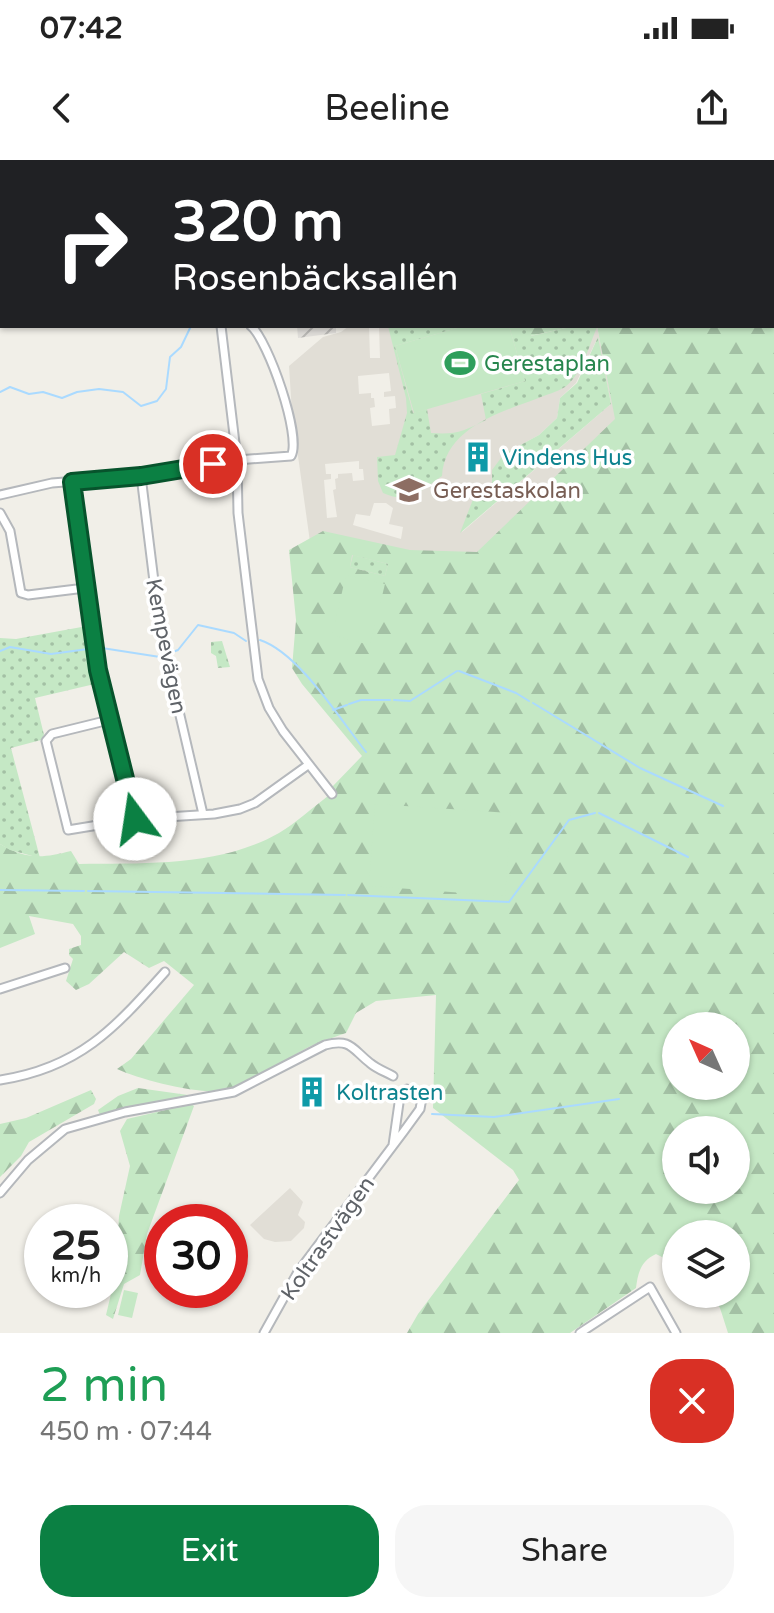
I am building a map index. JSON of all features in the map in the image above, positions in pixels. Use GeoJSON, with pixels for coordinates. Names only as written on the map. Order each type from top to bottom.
{"type":"FeatureCollection","features":[{"type":"Feature","properties":{"kind":"street"},"geometry":{"type":"LineString","coordinates":[[221,328],[237,460],[238,513],[258,679],[276,719],[332,794]]}},
{"type":"Feature","properties":{"kind":"street"},"geometry":{"type":"LineString","coordinates":[[0,495],[52,483],[141,476],[237,460],[288,457],[294,451],[293,430],[284,398],[253,328]]}},
{"type":"Feature","properties":{"kind":"street","name":"Kempevägen"},"geometry":{"type":"LineString","coordinates":[[141,476],[160,630],[203,814]]}},
{"type":"Feature","properties":{"kind":"street"},"geometry":{"type":"LineString","coordinates":[[72,482],[85,588],[109,720],[135,819]]}},
{"type":"Feature","properties":{"kind":"street"},"geometry":{"type":"LineString","coordinates":[[0,513],[10,531],[21,593],[28,595],[85,588]]}},
{"type":"Feature","properties":{"kind":"street"},"geometry":{"type":"LineString","coordinates":[[109,720],[52,734],[46,741],[68,830],[135,819],[240,809],[255,803],[308,765]]}},
{"type":"Feature","properties":{"kind":"street"},"geometry":{"type":"LineString","coordinates":[[0,989],[65,968]]}},
{"type":"Feature","properties":{"kind":"street"},"geometry":{"type":"LineString","coordinates":[[0,1080],[43,1071],[81,1053],[117,1022],[165,972]]}},
{"type":"Feature","properties":{"kind":"street"},"geometry":{"type":"LineString","coordinates":[[0,1193],[28,1160],[62,1131],[125,1112],[234,1092],[297,1058],[337,1042],[348,1044],[373,1065],[393,1076]]}},
{"type":"Feature","properties":{"kind":"street","name":"Koltrastvägen"},"geometry":{"type":"LineString","coordinates":[[264,1333],[298,1272],[393,1145],[423,1103],[422,1098],[412,1090],[407,1089],[400,1096],[393,1145]]}},
{"type":"Feature","properties":{"kind":"street"},"geometry":{"type":"LineString","coordinates":[[580,1333],[650,1287],[676,1333]]}},
{"type":"Feature","properties":{"kind":"shaded area"},"geometry":{"type":"Polygon","coordinates":[[[297,328],[336,328],[336,333],[298,338],[297,328]]]}},
{"type":"Feature","properties":{"kind":"shaded area","name":"Gerestaskolan"},"geometry":{"type":"Polygon","coordinates":[[[346,328],[369,328],[370,358],[380,358],[379,328],[528,328],[531,336],[566,328],[597,328],[631,494],[324,642],[292,413],[289,366],[323,337],[346,328]],[[597,339],[576,383],[560,398],[557,418],[539,435],[504,454],[492,486],[475,494],[462,532],[611,404],[597,339]],[[389,373],[358,376],[359,394],[371,393],[371,398],[374,398],[375,407],[370,408],[372,426],[390,424],[389,409],[396,408],[395,396],[384,397],[384,392],[391,391],[389,373]],[[359,461],[325,464],[326,474],[331,474],[331,479],[324,480],[327,518],[337,517],[333,490],[336,489],[335,479],[338,474],[352,473],[353,481],[364,480],[363,469],[359,469],[359,461]],[[374,503],[370,516],[356,514],[353,525],[401,539],[403,527],[389,524],[393,508],[386,503],[374,503]]]}},
{"type":"Feature","properties":{"kind":"shaded area"},"geometry":{"type":"Polygon","coordinates":[[[290,1188],[303,1202],[298,1215],[305,1222],[304,1228],[291,1241],[264,1239],[250,1225],[290,1188]]]}},
{"type":"Feature","properties":{"kind":"green space"},"geometry":{"type":"Polygon","coordinates":[[[388,328],[457,328],[395,346],[413,413],[427,409],[431,433],[454,433],[478,424],[453,446],[445,460],[442,476],[414,495],[401,498],[383,493],[378,481],[377,457],[395,455],[407,413],[388,328]]]}},
{"type":"Feature","properties":{"kind":"green space","name":"Gerestaplan"},"geometry":{"type":"Polygon","coordinates":[[[457,328],[510,328],[525,381],[414,413],[395,346],[457,328]]]}},
{"type":"Feature","properties":{"kind":"green space"},"geometry":{"type":"Polygon","coordinates":[[[510,328],[528,328],[531,336],[566,328],[597,328],[580,367],[565,387],[486,420],[481,394],[525,381],[510,328]]]}},
{"type":"Feature","properties":{"kind":"green space"},"geometry":{"type":"Polygon","coordinates":[[[528,328],[566,328],[530,336],[528,328]]]}},
{"type":"Feature","properties":{"kind":"green space"},"geometry":{"type":"Polygon","coordinates":[[[597,328],[774,328],[774,1333],[728,1333],[720,1308],[750,1308],[750,1220],[662,1220],[662,1257],[656,1254],[647,1260],[641,1268],[636,1288],[570,1333],[407,1333],[519,1180],[513,1170],[433,1108],[436,995],[376,1001],[356,1013],[346,1033],[310,1047],[237,1087],[203,1091],[156,1082],[117,1069],[131,1059],[194,985],[164,961],[149,968],[124,952],[89,984],[76,990],[66,981],[73,959],[69,949],[81,945],[81,936],[73,924],[29,916],[35,934],[0,948],[0,844],[35,856],[71,851],[79,864],[182,861],[232,852],[285,829],[328,796],[332,787],[362,756],[292,668],[296,620],[289,550],[323,531],[410,550],[477,552],[615,419],[597,328]],[[352,555],[350,567],[385,576],[388,564],[352,555]]]}},
{"type":"Feature","properties":{"kind":"green space"},"geometry":{"type":"Polygon","coordinates":[[[598,337],[611,404],[460,533],[475,494],[492,486],[492,470],[504,454],[539,435],[557,418],[560,398],[577,383],[598,337]]]}},
{"type":"Feature","properties":{"kind":"green space"},"geometry":{"type":"Polygon","coordinates":[[[353,555],[388,564],[385,576],[350,567],[353,555]]]}},
{"type":"Feature","properties":{"kind":"green space"},"geometry":{"type":"Polygon","coordinates":[[[346,575],[385,584],[370,645],[332,635],[346,575]]]}},
{"type":"Feature","properties":{"kind":"green space"},"geometry":{"type":"Polygon","coordinates":[[[87,626],[99,683],[35,698],[44,735],[41,740],[11,748],[40,858],[10,850],[0,844],[0,638],[16,639],[87,626]]]}},
{"type":"Feature","properties":{"kind":"green space"},"geometry":{"type":"Polygon","coordinates":[[[222,641],[230,667],[218,668],[216,656],[211,653],[211,642],[222,641]]]}},
{"type":"Feature","properties":{"kind":"green space"},"geometry":{"type":"Polygon","coordinates":[[[375,804],[511,813],[505,896],[369,886],[375,804]]]}},
{"type":"Feature","properties":{"kind":"green space"},"geometry":{"type":"Polygon","coordinates":[[[138,1088],[195,1096],[100,1115],[98,1110],[118,1096],[138,1088]]]}},
{"type":"Feature","properties":{"kind":"green space"},"geometry":{"type":"Polygon","coordinates":[[[91,1090],[96,1099],[94,1104],[29,1142],[21,1156],[0,1177],[0,1124],[26,1118],[91,1090]]]}},
{"type":"Feature","properties":{"kind":"green space"},"geometry":{"type":"Polygon","coordinates":[[[191,1104],[194,1106],[158,1204],[144,1204],[144,1252],[140,1275],[128,1282],[128,1204],[122,1204],[130,1166],[120,1131],[127,1119],[191,1104]]]}},
{"type":"Feature","properties":{"kind":"green space"},"geometry":{"type":"Polygon","coordinates":[[[128,1291],[138,1293],[132,1318],[118,1315],[120,1308],[128,1308],[128,1291]]]}},
{"type":"Feature","properties":{"kind":"green space"},"geometry":{"type":"Polygon","coordinates":[[[108,1308],[116,1308],[113,1319],[106,1315],[108,1308]]]}},
{"type":"Feature","properties":{"kind":"waterway"},"geometry":{"type":"LineString","coordinates":[[0,392],[10,387],[29,394],[43,392],[62,398],[99,389],[123,392],[141,406],[157,401],[166,389],[170,357],[181,347],[190,328]]}},
{"type":"Feature","properties":{"kind":"waterway"},"geometry":{"type":"LineString","coordinates":[[170,653],[178,650],[198,625],[234,633],[246,641]]}},
{"type":"Feature","properties":{"kind":"waterway"},"geometry":{"type":"LineString","coordinates":[[260,640],[275,647],[304,672],[366,752]]}},
{"type":"Feature","properties":{"kind":"waterway"},"geometry":{"type":"LineString","coordinates":[[0,651],[10,647],[51,654],[88,649]]}},
{"type":"Feature","properties":{"kind":"waterway"},"geometry":{"type":"LineString","coordinates":[[102,648],[160,657]]}},
{"type":"Feature","properties":{"kind":"waterway"},"geometry":{"type":"LineString","coordinates":[[394,700],[410,701],[457,671]]}},
{"type":"Feature","properties":{"kind":"waterway"},"geometry":{"type":"LineString","coordinates":[[459,671],[529,701]]}},
{"type":"Feature","properties":{"kind":"waterway"},"geometry":{"type":"LineString","coordinates":[[349,704],[361,700],[390,700]]}},
{"type":"Feature","properties":{"kind":"waterway"},"geometry":{"type":"LineString","coordinates":[[533,703],[640,768],[723,806]]}},
{"type":"Feature","properties":{"kind":"waterway"},"geometry":{"type":"LineString","coordinates":[[333,710],[347,705]]}},
{"type":"Feature","properties":{"kind":"waterway"},"geometry":{"type":"LineString","coordinates":[[348,895],[509,902],[569,820],[595,813]]}},
{"type":"Feature","properties":{"kind":"waterway"},"geometry":{"type":"LineString","coordinates":[[599,813],[688,857]]}},
{"type":"Feature","properties":{"kind":"waterway"},"geometry":{"type":"LineString","coordinates":[[0,890],[84,891]]}},
{"type":"Feature","properties":{"kind":"waterway"},"geometry":{"type":"LineString","coordinates":[[88,891],[345,895]]}},
{"type":"Feature","properties":{"kind":"waterway"},"geometry":{"type":"LineString","coordinates":[[432,1114],[494,1117],[619,1099]]}},
{"type":"Feature","properties":{"kind":"place","name":"Gerestaplan"},"geometry":{"type":"Point","coordinates":[460,363]}},
{"type":"Feature","properties":{"kind":"place","name":"Vindens Hus"},"geometry":{"type":"Point","coordinates":[478,457]}},
{"type":"Feature","properties":{"kind":"place","name":"Gerestaskolan"},"geometry":{"type":"Point","coordinates":[409,490]}},
{"type":"Feature","properties":{"kind":"place","name":"Koltrasten"},"geometry":{"type":"Point","coordinates":[312,1092]}},
{"type":"Feature","properties":{"kind":"route"},"geometry":{"type":"LineString","coordinates":[[135,819],[98,670],[72,482],[141,476],[213,464]]}}]}
